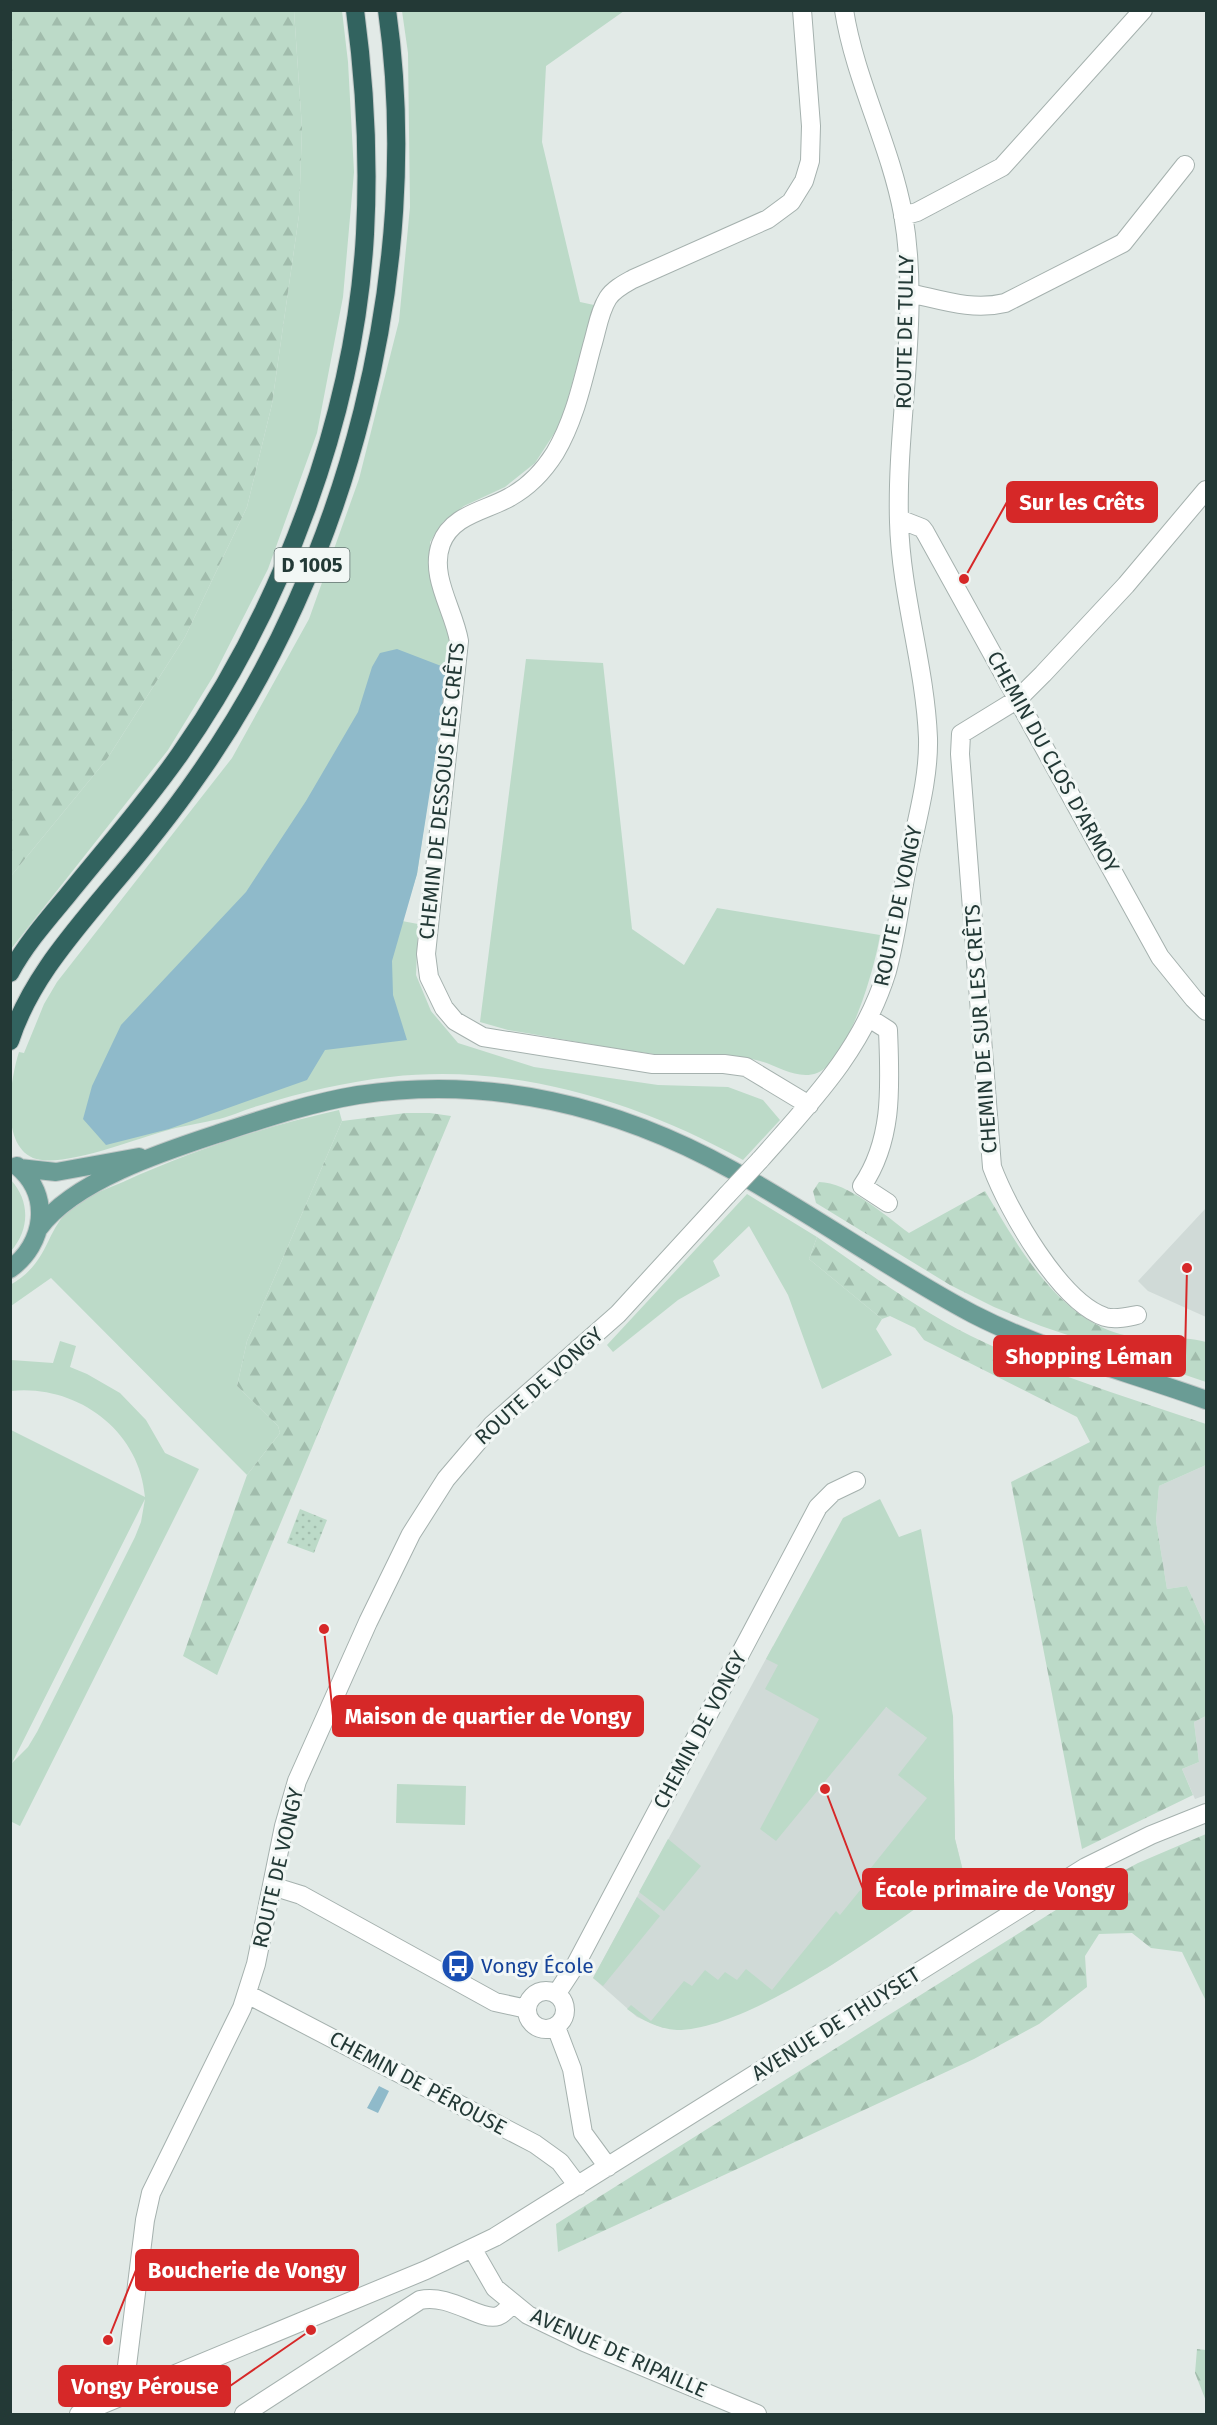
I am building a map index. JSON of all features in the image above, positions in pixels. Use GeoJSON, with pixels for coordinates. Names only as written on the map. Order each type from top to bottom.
{"type":"FeatureCollection","features":[{"type":"Feature","properties":{"kind":"highway","name":"D 1005"},"geometry":{"type":"LineString","coordinates":[[10,973],[34,938],[144,803],[197,729],[250,638],[300,526],[324,453],[340,393],[362,259],[366,152],[355,10]]}},
{"type":"Feature","properties":{"kind":"highway","name":"D 1005"},"geometry":{"type":"LineString","coordinates":[[10,1041],[28,1000],[45,971],[155,834],[230,728],[288,623],[328,525],[360,425],[369,386],[391,255],[395,102],[387,10]]}},
{"type":"Feature","properties":{"kind":"main road"},"geometry":{"type":"LineString","coordinates":[[15,1165],[56,1172],[161,1153],[321,1103],[392,1091],[475,1090],[535,1096],[570,1103],[638,1124],[702,1154],[920,1285],[1000,1327],[1050,1347],[1206,1400]]}},
{"type":"Feature","properties":{"kind":"main road"},"geometry":{"type":"LineString","coordinates":[[10,1269],[32,1248],[39,1228],[55,1209],[75,1195],[161,1153]]}},
{"type":"Feature","properties":{"kind":"main road"},"geometry":{"type":"LineString","coordinates":[[15,1165],[38,1196],[39,1228]]}},
{"type":"Feature","properties":{"kind":"street","name":"CHEMIN DE DESSOUS LES CRÊTS"},"geometry":{"type":"LineString","coordinates":[[802,10],[811,126],[810,161],[804,181],[791,202],[768,219],[633,279],[615,290],[602,309],[574,415],[550,461],[531,483],[509,498],[465,517],[444,537],[437,565],[454,617],[459,641],[426,954],[429,976],[444,1008],[455,1021],[483,1037],[653,1064],[724,1064],[746,1067],[809,1105]]}},
{"type":"Feature","properties":{"kind":"street","name":"ROUTE DE TULLY"},"geometry":{"type":"LineString","coordinates":[[844,10],[855,60],[894,176],[903,216],[909,293],[898,519]]}},
{"type":"Feature","properties":{"kind":"street"},"geometry":{"type":"LineString","coordinates":[[903,216],[917,212],[1002,167],[1143,10]]}},
{"type":"Feature","properties":{"kind":"street"},"geometry":{"type":"LineString","coordinates":[[909,293],[972,307],[986,308],[1005,303],[1123,243],[1185,165]]}},
{"type":"Feature","properties":{"kind":"street"},"geometry":{"type":"LineString","coordinates":[[1018,699],[1126,585],[1206,490]]}},
{"type":"Feature","properties":{"kind":"street","name":"ROUTE DE VONGY"},"geometry":{"type":"LineString","coordinates":[[128,2394],[126,2374],[149,2199],[238,2019],[248,1994],[290,1801],[309,1751],[388,1579],[426,1508],[457,1465],[492,1425],[623,1309],[760,1160],[839,1070],[869,1018],[887,969],[927,759],[922,679],[904,580],[898,519]]}},
{"type":"Feature","properties":{"kind":"street","name":"CHEMIN DU CLOS D'ARMOY"},"geometry":{"type":"LineString","coordinates":[[898,519],[922,528],[926,532],[1160,957],[1206,1011]]}},
{"type":"Feature","properties":{"kind":"street","name":"CHEMIN DE SUR LES CRÊTS"},"geometry":{"type":"LineString","coordinates":[[1018,699],[961,734],[960,754],[992,1167],[1002,1194],[1019,1224],[1064,1286],[1103,1317],[1117,1318],[1137,1315]]}},
{"type":"Feature","properties":{"kind":"street"},"geometry":{"type":"LineString","coordinates":[[869,1018],[888,1030],[890,1077],[886,1127],[880,1155],[862,1186],[888,1203]]}},
{"type":"Feature","properties":{"kind":"street","name":"CHEMIN DE VONGY"},"geometry":{"type":"LineString","coordinates":[[556,1993],[576,1964],[818,1507],[833,1492],[856,1480]]}},
{"type":"Feature","properties":{"kind":"street","name":"AVENUE DE THUYSET"},"geometry":{"type":"LineString","coordinates":[[79,2415],[110,2408],[128,2394],[472,2248],[578,2186],[1086,1867],[1151,1835],[1206,1813]]}},
{"type":"Feature","properties":{"kind":"street"},"geometry":{"type":"LineString","coordinates":[[272,1887],[301,1895],[495,2002],[526,2009]]}},
{"type":"Feature","properties":{"kind":"street"},"geometry":{"type":"LineString","coordinates":[[543,1990],[556,1993],[562,1998],[566,2010],[561,2023],[549,2030],[536,2027],[531,2022],[526,2009],[532,1997],[543,1990]]}},
{"type":"Feature","properties":{"kind":"street","name":"CHEMIN DE PÉROUSE"},"geometry":{"type":"LineString","coordinates":[[248,1994],[535,2144],[560,2162],[578,2186]]}},
{"type":"Feature","properties":{"kind":"street"},"geometry":{"type":"LineString","coordinates":[[556,2027],[572,2069],[583,2133],[608,2167]]}},
{"type":"Feature","properties":{"kind":"street","name":"AVENUE DE RIPAILLE"},"geometry":{"type":"LineString","coordinates":[[472,2248],[489,2279],[512,2304],[528,2315],[567,2334],[757,2415]]}},
{"type":"Feature","properties":{"kind":"street"},"geometry":{"type":"LineString","coordinates":[[244,2415],[420,2300],[440,2298],[488,2316],[502,2315],[512,2304]]}},
{"type":"Feature","properties":{"kind":"shaded area"},"geometry":{"type":"Polygon","coordinates":[[[1206,1208],[1206,1317],[1148,1291],[1138,1281],[1206,1208]]]}},
{"type":"Feature","properties":{"kind":"shaded area"},"geometry":{"type":"Polygon","coordinates":[[[1206,1465],[1206,1628],[1187,1586],[1167,1589],[1156,1521],[1159,1486],[1206,1465]]]}},
{"type":"Feature","properties":{"kind":"shaded area"},"geometry":{"type":"Polygon","coordinates":[[[773,1646],[891,1710],[927,1738],[953,1716],[955,1839],[964,1875],[827,1968],[754,2006],[715,2022],[691,2028],[663,2028],[637,2017],[593,1978],[773,1646]]]}},
{"type":"Feature","properties":{"kind":"shaded area"},"geometry":{"type":"Polygon","coordinates":[[[1206,1716],[1206,1795],[1195,1799],[1182,1769],[1199,1762],[1194,1722],[1206,1716]]]}},
{"type":"Feature","properties":{"kind":"green space"},"geometry":{"type":"Polygon","coordinates":[[[11,10],[294,11],[302,128],[299,215],[272,404],[247,507],[185,637],[107,759],[11,876],[11,10]]]}},
{"type":"Feature","properties":{"kind":"green space"},"geometry":{"type":"Polygon","coordinates":[[[294,11],[342,11],[348,62],[354,172],[343,297],[317,433],[268,569],[214,675],[168,750],[11,949],[11,876],[107,759],[185,637],[247,507],[272,404],[299,215],[302,128],[294,11]]]}},
{"type":"Feature","properties":{"kind":"green space"},"geometry":{"type":"Polygon","coordinates":[[[402,11],[624,11],[546,66],[542,142],[580,302],[594,305],[561,423],[535,463],[505,487],[464,506],[443,522],[430,542],[430,575],[452,638],[417,874],[402,921],[418,924],[416,975],[431,1011],[458,1043],[534,1067],[658,1085],[728,1087],[763,1100],[780,1120],[743,1160],[660,1120],[573,1091],[482,1076],[436,1074],[390,1077],[341,1085],[293,1096],[220,1119],[171,1129],[79,1156],[61,1160],[33,1158],[23,1151],[12,1126],[11,1094],[19,1052],[24,1053],[44,1004],[57,982],[232,758],[309,619],[359,479],[399,321],[410,207],[408,53],[402,11]]]}},
{"type":"Feature","properties":{"kind":"green space"},"geometry":{"type":"Polygon","coordinates":[[[526,659],[603,663],[632,929],[684,965],[717,908],[880,935],[873,968],[859,1011],[840,1050],[829,1065],[817,1073],[802,1075],[746,1058],[689,1058],[658,1054],[508,1030],[480,1022],[526,659]]]}},
{"type":"Feature","properties":{"kind":"green space"},"geometry":{"type":"Polygon","coordinates":[[[339,1110],[342,1121],[247,1341],[237,1386],[278,1426],[280,1433],[247,1475],[51,1278],[11,1306],[10,1285],[34,1265],[59,1222],[67,1212],[83,1200],[202,1150],[284,1124],[339,1110]]]}},
{"type":"Feature","properties":{"kind":"green space"},"geometry":{"type":"Polygon","coordinates":[[[406,1113],[451,1116],[217,1675],[183,1656],[247,1475],[280,1433],[278,1426],[237,1386],[247,1341],[342,1121],[406,1113]]]}},
{"type":"Feature","properties":{"kind":"green space"},"geometry":{"type":"Polygon","coordinates":[[[11,1180],[22,1197],[25,1215],[22,1234],[11,1251],[11,1180]]]}},
{"type":"Feature","properties":{"kind":"green space"},"geometry":{"type":"Polygon","coordinates":[[[819,1182],[830,1183],[854,1194],[909,1233],[985,1191],[1040,1276],[1076,1312],[1097,1325],[1120,1334],[1141,1338],[1185,1338],[1206,1342],[1206,1382],[1041,1326],[994,1307],[950,1285],[816,1203],[813,1191],[819,1182]]]}},
{"type":"Feature","properties":{"kind":"green space"},"geometry":{"type":"Polygon","coordinates":[[[747,1194],[817,1237],[809,1259],[882,1319],[876,1329],[892,1355],[822,1389],[788,1295],[749,1226],[713,1261],[720,1276],[678,1300],[613,1352],[607,1345],[747,1194]]]}},
{"type":"Feature","properties":{"kind":"green space"},"geometry":{"type":"Polygon","coordinates":[[[817,1237],[911,1302],[971,1336],[1057,1373],[1206,1424],[1206,1465],[1159,1486],[1156,1521],[1167,1589],[1187,1586],[1206,1628],[1206,1716],[1194,1722],[1199,1762],[1182,1769],[1193,1795],[1082,1849],[1011,1482],[1090,1442],[1077,1417],[924,1340],[915,1328],[890,1316],[882,1319],[809,1259],[817,1237]]]}},
{"type":"Feature","properties":{"kind":"green space"},"geometry":{"type":"Polygon","coordinates":[[[60,1341],[76,1346],[70,1367],[120,1393],[146,1420],[165,1453],[199,1469],[20,1826],[10,1821],[11,1430],[145,1497],[140,1473],[131,1451],[118,1432],[101,1416],[59,1395],[35,1391],[11,1391],[11,1360],[53,1363],[60,1341]],[[145,1499],[12,1763],[28,1747],[37,1732],[141,1522],[145,1499]]]}},
{"type":"Feature","properties":{"kind":"green space"},"geometry":{"type":"Polygon","coordinates":[[[880,1499],[899,1537],[921,1529],[953,1716],[955,1839],[964,1875],[825,1969],[785,1993],[745,2012],[709,2025],[677,2030],[650,2023],[627,2009],[631,2005],[651,2021],[684,1981],[692,1986],[705,1970],[718,1980],[725,1972],[737,1980],[746,1969],[772,1990],[836,1911],[840,1915],[870,1878],[866,1874],[927,1798],[898,1775],[927,1738],[886,1707],[776,1841],[760,1829],[819,1719],[765,1689],[778,1665],[766,1659],[843,1518],[880,1499]]]}},
{"type":"Feature","properties":{"kind":"green space"},"geometry":{"type":"Polygon","coordinates":[[[300,1509],[327,1520],[314,1553],[287,1543],[300,1509]]]}},
{"type":"Feature","properties":{"kind":"green space"},"geometry":{"type":"Polygon","coordinates":[[[397,1784],[466,1786],[465,1825],[396,1823],[397,1784]]]}},
{"type":"Feature","properties":{"kind":"green space"},"geometry":{"type":"Polygon","coordinates":[[[1206,1834],[1206,2001],[1182,1952],[1151,1948],[1132,1933],[1099,1934],[1085,1956],[1087,1987],[1039,2024],[974,2059],[558,2252],[556,2224],[1083,1893],[1138,1863],[1206,1834]]]}},
{"type":"Feature","properties":{"kind":"green space"},"geometry":{"type":"Polygon","coordinates":[[[668,1839],[701,1866],[664,1911],[639,1892],[668,1839]]]}},
{"type":"Feature","properties":{"kind":"green space"},"geometry":{"type":"Polygon","coordinates":[[[637,1897],[660,1916],[603,1986],[593,1978],[637,1897]]]}},
{"type":"Feature","properties":{"kind":"green space"},"geometry":{"type":"Polygon","coordinates":[[[1197,2349],[1206,2350],[1206,2401],[1195,2373],[1197,2349]]]}},
{"type":"Feature","properties":{"kind":"water"},"geometry":{"type":"Polygon","coordinates":[[[397,649],[449,669],[417,874],[392,961],[393,995],[407,1040],[325,1050],[307,1080],[169,1129],[106,1145],[83,1119],[92,1086],[121,1025],[246,892],[306,801],[358,712],[372,667],[380,653],[397,649]]]}},
{"type":"Feature","properties":{"kind":"water"},"geometry":{"type":"Polygon","coordinates":[[[379,2086],[389,2091],[378,2113],[367,2108],[379,2086]]]}},
{"type":"Feature","properties":{"kind":"place","name":"Sur les Crêts"},"geometry":{"type":"Point","coordinates":[964,579]}},
{"type":"Feature","properties":{"kind":"place","name":"Shopping Léman"},"geometry":{"type":"Point","coordinates":[1187,1268]}},
{"type":"Feature","properties":{"kind":"place","name":"Maison de quartier de Vongy"},"geometry":{"type":"Point","coordinates":[324,1629]}},
{"type":"Feature","properties":{"kind":"place","name":"École primaire de Vongy"},"geometry":{"type":"Point","coordinates":[825,1789]}},
{"type":"Feature","properties":{"kind":"place","name":"Vongy École"},"geometry":{"type":"Point","coordinates":[458,1966]}},
{"type":"Feature","properties":{"kind":"place","name":"Vongy Pérouse"},"geometry":{"type":"Point","coordinates":[311,2330]}},
{"type":"Feature","properties":{"kind":"place","name":"Boucherie de Vongy"},"geometry":{"type":"Point","coordinates":[108,2340]}}]}
